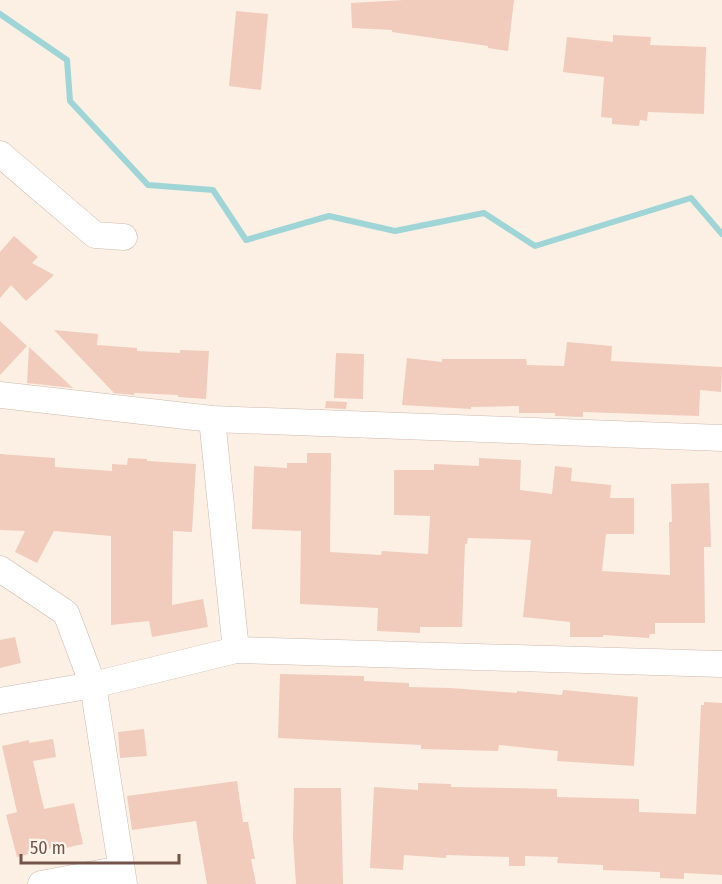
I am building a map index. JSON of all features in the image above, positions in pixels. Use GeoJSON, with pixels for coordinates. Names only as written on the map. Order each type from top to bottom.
{"type":"FeatureCollection","features":[{"type":"Feature","properties":{"kind":"street"},"geometry":{"type":"LineString","coordinates":[[0,154],[95,235],[124,237]]}},
{"type":"Feature","properties":{"kind":"street"},"geometry":{"type":"LineString","coordinates":[[0,394],[212,419],[722,438]]}},
{"type":"Feature","properties":{"kind":"street"},"geometry":{"type":"LineString","coordinates":[[212,419],[236,650]]}},
{"type":"Feature","properties":{"kind":"street"},"geometry":{"type":"LineString","coordinates":[[0,568],[66,613],[93,685],[122,877],[41,884]]}},
{"type":"Feature","properties":{"kind":"street"},"geometry":{"type":"LineString","coordinates":[[0,701],[93,685],[236,650],[722,664]]}},
{"type":"Feature","properties":{"kind":"building"},"geometry":{"type":"Polygon","coordinates":[[[404,0],[514,0],[508,51],[392,32],[392,30],[352,28],[351,3],[404,0]]]}},
{"type":"Feature","properties":{"kind":"building"},"geometry":{"type":"Polygon","coordinates":[[[236,11],[268,14],[261,90],[229,86],[236,11]]]}},
{"type":"Feature","properties":{"kind":"building"},"geometry":{"type":"Polygon","coordinates":[[[613,35],[651,37],[650,45],[706,47],[704,114],[648,112],[647,121],[640,120],[639,126],[612,124],[612,118],[601,117],[604,77],[563,72],[567,37],[613,42],[613,35]]]}},
{"type":"Feature","properties":{"kind":"building"},"geometry":{"type":"Polygon","coordinates":[[[14,236],[38,257],[32,263],[54,275],[26,301],[11,285],[0,298],[0,252],[14,236]]]}},
{"type":"Feature","properties":{"kind":"building"},"geometry":{"type":"Polygon","coordinates":[[[0,321],[27,346],[0,375],[0,321]]]}},
{"type":"Feature","properties":{"kind":"building"},"geometry":{"type":"Polygon","coordinates":[[[54,330],[98,334],[97,345],[137,348],[137,351],[180,353],[180,350],[209,351],[206,399],[178,397],[178,395],[114,393],[54,330]]]}},
{"type":"Feature","properties":{"kind":"building"},"geometry":{"type":"Polygon","coordinates":[[[567,342],[612,346],[611,361],[722,367],[721,392],[700,390],[699,416],[583,412],[583,417],[555,416],[555,413],[519,413],[519,406],[471,407],[471,409],[402,405],[407,358],[442,362],[442,359],[526,359],[527,365],[564,366],[567,342]]]}},
{"type":"Feature","properties":{"kind":"building"},"geometry":{"type":"Polygon","coordinates":[[[29,347],[73,388],[27,383],[29,347]]]}},
{"type":"Feature","properties":{"kind":"building"},"geometry":{"type":"Polygon","coordinates":[[[336,353],[364,354],[363,399],[334,398],[336,353]]]}},
{"type":"Feature","properties":{"kind":"building"},"geometry":{"type":"Polygon","coordinates":[[[326,401],[347,402],[346,409],[325,408],[326,401]]]}},
{"type":"Feature","properties":{"kind":"building"},"geometry":{"type":"Polygon","coordinates":[[[307,453],[331,453],[330,552],[381,555],[382,551],[428,554],[430,516],[394,515],[394,470],[434,470],[434,464],[479,466],[479,458],[521,460],[520,490],[552,494],[555,466],[572,468],[571,481],[611,485],[610,498],[634,498],[634,534],[606,534],[602,571],[670,575],[671,484],[709,483],[711,547],[704,547],[705,623],[655,623],[655,634],[650,634],[649,638],[603,635],[603,637],[570,637],[570,622],[523,617],[531,540],[468,538],[465,544],[462,627],[420,627],[420,633],[377,631],[378,608],[300,604],[301,531],[252,529],[254,466],[287,468],[287,463],[307,463],[307,453]]]}},
{"type":"Feature","properties":{"kind":"building"},"geometry":{"type":"Polygon","coordinates":[[[0,454],[55,458],[55,467],[112,471],[112,464],[127,465],[128,458],[196,464],[192,532],[173,531],[172,605],[203,599],[208,627],[152,637],[149,621],[111,625],[111,536],[54,531],[37,563],[15,552],[25,531],[0,530],[0,454]]]}},
{"type":"Feature","properties":{"kind":"building"},"geometry":{"type":"Polygon","coordinates":[[[15,637],[21,663],[0,668],[0,640],[15,637]]]}},
{"type":"Feature","properties":{"kind":"building"},"geometry":{"type":"Polygon","coordinates":[[[280,674],[364,676],[364,681],[409,683],[409,687],[562,695],[563,690],[638,697],[634,766],[557,761],[558,751],[499,745],[498,751],[421,749],[421,745],[278,738],[280,674]]]}},
{"type":"Feature","properties":{"kind":"building"},"geometry":{"type":"Polygon","coordinates":[[[704,702],[722,703],[722,875],[684,873],[684,879],[660,878],[660,872],[603,870],[603,865],[557,863],[558,857],[525,856],[525,866],[509,866],[509,857],[446,855],[446,858],[404,855],[403,870],[370,868],[374,787],[418,790],[418,783],[451,784],[451,787],[557,789],[557,797],[639,799],[639,812],[696,814],[701,705],[704,705],[704,702]]]}},
{"type":"Feature","properties":{"kind":"building"},"geometry":{"type":"Polygon","coordinates":[[[144,729],[147,756],[120,758],[118,732],[144,729]]]}},
{"type":"Feature","properties":{"kind":"building"},"geometry":{"type":"Polygon","coordinates":[[[53,739],[56,757],[33,761],[44,809],[74,803],[83,844],[56,850],[56,847],[17,857],[6,815],[17,812],[2,746],[29,740],[29,743],[53,739]]]}},
{"type":"Feature","properties":{"kind":"building"},"geometry":{"type":"Polygon","coordinates":[[[237,781],[243,822],[248,822],[255,859],[251,859],[256,884],[207,884],[196,821],[132,830],[127,796],[237,781]]]}},
{"type":"Feature","properties":{"kind":"building"},"geometry":{"type":"Polygon","coordinates":[[[294,788],[341,788],[343,884],[296,884],[293,839],[294,788]]]}},
{"type":"Feature","properties":{"kind":"waterway"},"geometry":{"type":"LineString","coordinates":[[0,14],[67,60],[70,101],[148,185],[213,190],[246,240],[329,216],[395,231],[484,213],[535,246],[691,198],[722,234]]}}]}
